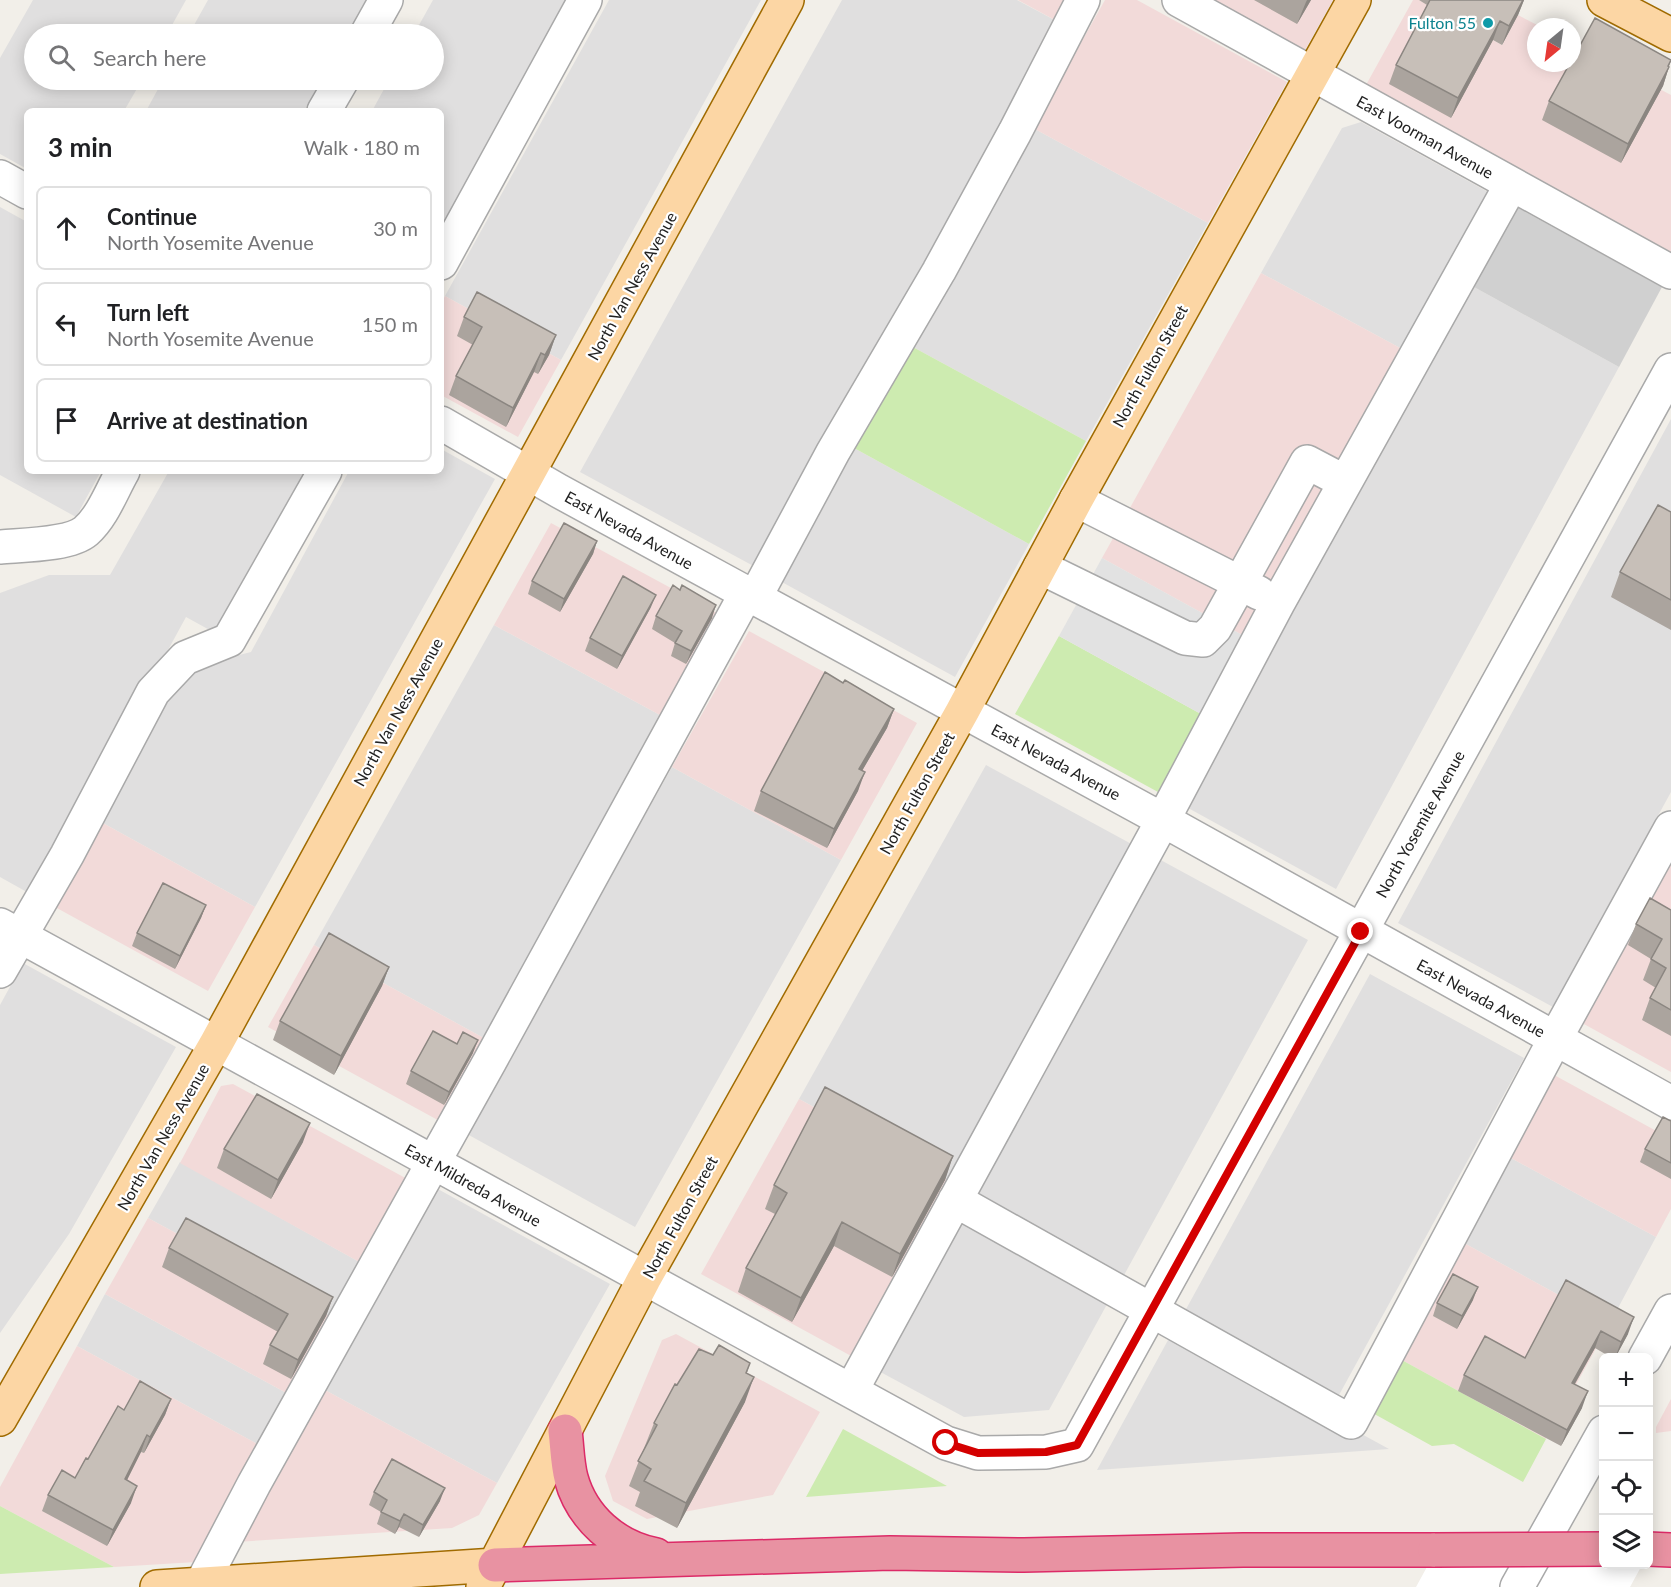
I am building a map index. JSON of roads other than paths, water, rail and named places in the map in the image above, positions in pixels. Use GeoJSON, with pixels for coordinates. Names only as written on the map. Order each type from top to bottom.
{"type":"FeatureCollection","features":[{"type":"Feature","properties":{"kind":"highway"},"geometry":{"type":"LineString","coordinates":[[565,1431],[571,1477],[581,1505],[607,1534],[626,1545],[649,1554],[678,1560]]}},
{"type":"Feature","properties":{"kind":"highway"},"geometry":{"type":"LineString","coordinates":[[489,1576],[678,1560],[890,1553],[1024,1555],[1243,1550],[1599,1549]]}},
{"type":"Feature","properties":{"kind":"main road","name":"North Van Ness Avenue"},"geometry":{"type":"LineString","coordinates":[[0,1419],[216,1044],[787,0]]}},
{"type":"Feature","properties":{"kind":"main road","name":"North Fulton Street"},"geometry":{"type":"LineString","coordinates":[[489,1576],[644,1280],[962,712],[1076,500],[1354,0]]}},
{"type":"Feature","properties":{"kind":"main road"},"geometry":{"type":"LineString","coordinates":[[1604,0],[1671,34]]}},
{"type":"Feature","properties":{"kind":"main road"},"geometry":{"type":"LineString","coordinates":[[157,1587],[489,1576]]}},
{"type":"Feature","properties":{"kind":"street"},"geometry":{"type":"LineString","coordinates":[[373,24],[386,0]]}},
{"type":"Feature","properties":{"kind":"street"},"geometry":{"type":"LineString","coordinates":[[444,257],[585,0]]}},
{"type":"Feature","properties":{"kind":"street"},"geometry":{"type":"LineString","coordinates":[[201,1585],[254,1484],[750,596],[982,191],[1083,0]]}},
{"type":"Feature","properties":{"kind":"street","name":"East Voorman Avenue"},"geometry":{"type":"LineString","coordinates":[[1179,0],[1671,273]]}},
{"type":"Feature","properties":{"kind":"street"},"geometry":{"type":"LineString","coordinates":[[326,108],[336,90]]}},
{"type":"Feature","properties":{"kind":"street"},"geometry":{"type":"LineString","coordinates":[[0,177],[24,190]]}},
{"type":"Feature","properties":{"kind":"street"},"geometry":{"type":"LineString","coordinates":[[851,1391],[1163,820],[1278,603],[1511,185]]}},
{"type":"Feature","properties":{"kind":"street","name":"North Yosemite Avenue"},"geometry":{"type":"LineString","coordinates":[[946,1443],[978,1453],[1046,1452],[1077,1445],[1671,370]]}},
{"type":"Feature","properties":{"kind":"street","name":"East Nevada Avenue"},"geometry":{"type":"LineString","coordinates":[[444,425],[529,475],[1163,820],[1671,1103]]}},
{"type":"Feature","properties":{"kind":"street"},"geometry":{"type":"LineString","coordinates":[[1040,567],[1185,638],[1203,640],[1215,628],[1307,462],[1345,482]]}},
{"type":"Feature","properties":{"kind":"street"},"geometry":{"type":"LineString","coordinates":[[0,547],[60,541],[85,532],[95,520],[121,474]]}},
{"type":"Feature","properties":{"kind":"street"},"geometry":{"type":"LineString","coordinates":[[0,971],[10,931],[83,826],[153,692],[185,658],[229,640],[323,474]]}},
{"type":"Feature","properties":{"kind":"street"},"geometry":{"type":"LineString","coordinates":[[1076,500],[1278,603]]}},
{"type":"Feature","properties":{"kind":"street"},"geometry":{"type":"LineString","coordinates":[[955,1200],[1351,1422],[1555,1039],[1671,828]]}},
{"type":"Feature","properties":{"kind":"street","name":"East Mildreda Avenue"},"geometry":{"type":"LineString","coordinates":[[10,931],[644,1280],[946,1443]]}},
{"type":"Feature","properties":{"kind":"street"},"geometry":{"type":"LineString","coordinates":[[1648,1353],[1671,1311]]}},
{"type":"Feature","properties":{"kind":"street"},"geometry":{"type":"LineString","coordinates":[[1517,1587],[1599,1441]]}},
{"type":"Feature","properties":{"kind":"place","name":"Fulton 55"},"geometry":{"type":"Point","coordinates":[1488,23]}}]}
